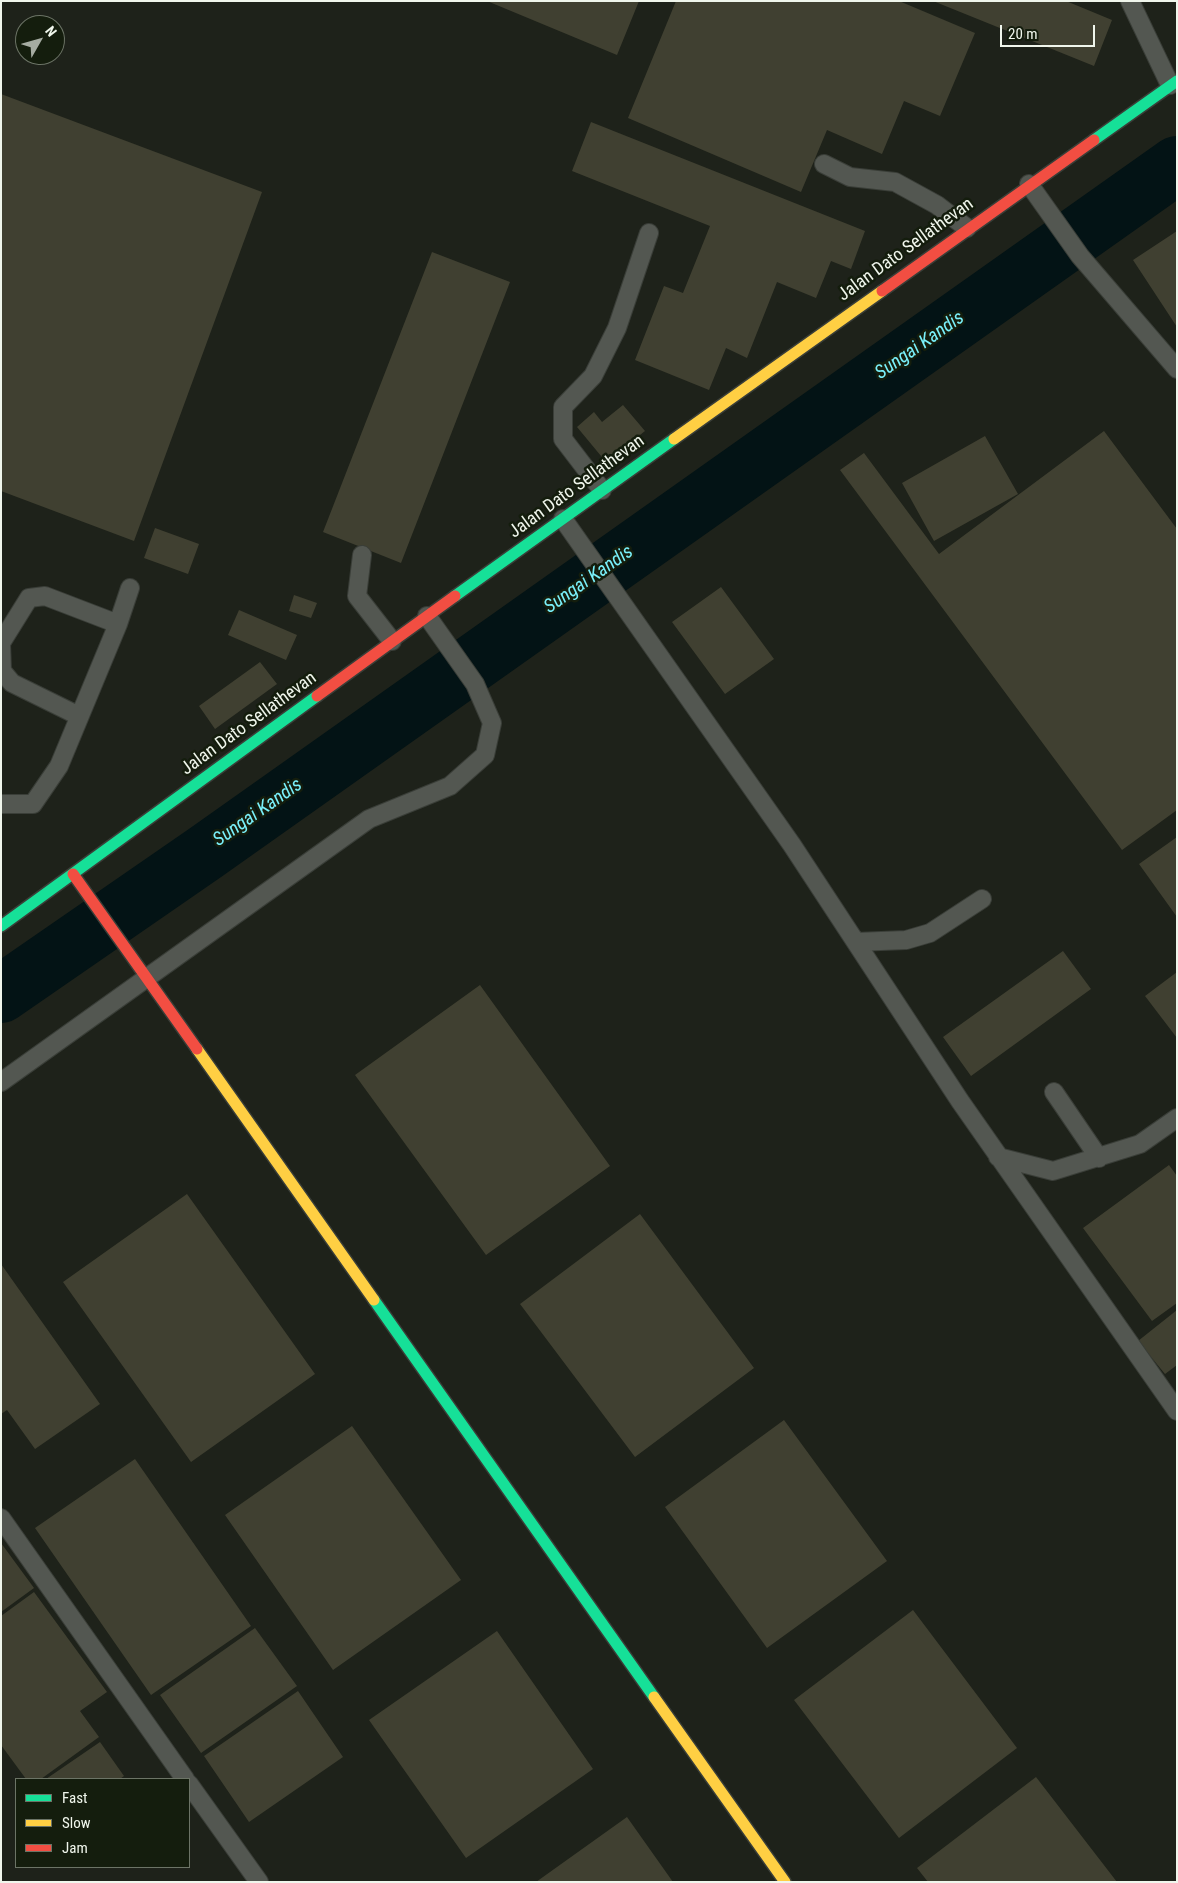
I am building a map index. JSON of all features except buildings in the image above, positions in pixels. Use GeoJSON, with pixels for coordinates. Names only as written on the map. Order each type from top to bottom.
{"type":"FeatureCollection","features":[{"type":"Feature","properties":{"kind":"street","name":"Jalan Dato Sellathevan"},"geometry":{"type":"LineString","coordinates":[[1,926],[74,875],[392,641],[602,490],[967,228],[1174,83]]}},
{"type":"Feature","properties":{"kind":"street"},"geometry":{"type":"LineString","coordinates":[[74,875],[785,1882]]}},
{"type":"Feature","properties":{"kind":"lane"},"geometry":{"type":"LineString","coordinates":[[1130,1],[1174,83]]}},
{"type":"Feature","properties":{"kind":"lane"},"geometry":{"type":"LineString","coordinates":[[824,164],[850,177],[895,182],[937,205],[967,228]]}},
{"type":"Feature","properties":{"kind":"lane"},"geometry":{"type":"LineString","coordinates":[[1029,184],[1074,247],[1177,369]]}},
{"type":"Feature","properties":{"kind":"lane"},"geometry":{"type":"LineString","coordinates":[[602,490],[562,439],[563,407],[593,376],[617,328],[649,233]]}},
{"type":"Feature","properties":{"kind":"lane"},"geometry":{"type":"LineString","coordinates":[[563,519],[792,845],[998,1156],[1177,1411]]}},
{"type":"Feature","properties":{"kind":"lane"},"geometry":{"type":"LineString","coordinates":[[362,555],[357,596],[392,641]]}},
{"type":"Feature","properties":{"kind":"lane"},"geometry":{"type":"LineString","coordinates":[[1,804],[33,804],[59,766],[118,624],[130,588]]}},
{"type":"Feature","properties":{"kind":"lane"},"geometry":{"type":"LineString","coordinates":[[79,716],[12,683],[2,671],[1,643],[29,598],[45,596],[118,624]]}},
{"type":"Feature","properties":{"kind":"lane"},"geometry":{"type":"LineString","coordinates":[[1,1082],[369,819],[450,786],[485,755],[492,723],[471,678],[427,616]]}},
{"type":"Feature","properties":{"kind":"lane"},"geometry":{"type":"LineString","coordinates":[[856,942],[906,940],[930,933],[982,898]]}},
{"type":"Feature","properties":{"kind":"lane"},"geometry":{"type":"LineString","coordinates":[[1054,1092],[1099,1158]]}},
{"type":"Feature","properties":{"kind":"lane"},"geometry":{"type":"LineString","coordinates":[[998,1156],[1053,1171],[1140,1144],[1177,1118]]}},
{"type":"Feature","properties":{"kind":"lane"},"geometry":{"type":"LineString","coordinates":[[1,1518],[184,1778]]}},
{"type":"Feature","properties":{"kind":"lane"},"geometry":{"type":"LineString","coordinates":[[190,1785],[259,1882]]}},
{"type":"Feature","properties":{"kind":"waterway","name":"Sungai Kandis"},"geometry":{"type":"LineString","coordinates":[[1,994],[205,853],[1177,165]]}},
{"type":"Feature","properties":{"kind":"traffic: fast"},"geometry":{"type":"LineString","coordinates":[[1094,140],[1177,81]]}},
{"type":"Feature","properties":{"kind":"traffic: fast"},"geometry":{"type":"LineString","coordinates":[[455,596],[674,439]]}},
{"type":"Feature","properties":{"kind":"traffic: fast"},"geometry":{"type":"LineString","coordinates":[[1,926],[317,696]]}},
{"type":"Feature","properties":{"kind":"traffic: fast"},"geometry":{"type":"LineString","coordinates":[[374,1300],[654,1697]]}},
{"type":"Feature","properties":{"kind":"traffic: slow"},"geometry":{"type":"LineString","coordinates":[[674,439],[882,291]]}},
{"type":"Feature","properties":{"kind":"traffic: slow"},"geometry":{"type":"LineString","coordinates":[[197,1049],[374,1300]]}},
{"type":"Feature","properties":{"kind":"traffic: slow"},"geometry":{"type":"LineString","coordinates":[[654,1697],[785,1882]]}},
{"type":"Feature","properties":{"kind":"traffic: jam"},"geometry":{"type":"LineString","coordinates":[[882,291],[1094,140]]}},
{"type":"Feature","properties":{"kind":"traffic: jam"},"geometry":{"type":"LineString","coordinates":[[317,696],[455,596]]}},
{"type":"Feature","properties":{"kind":"traffic: jam"},"geometry":{"type":"LineString","coordinates":[[73,874],[197,1049]]}}]}
